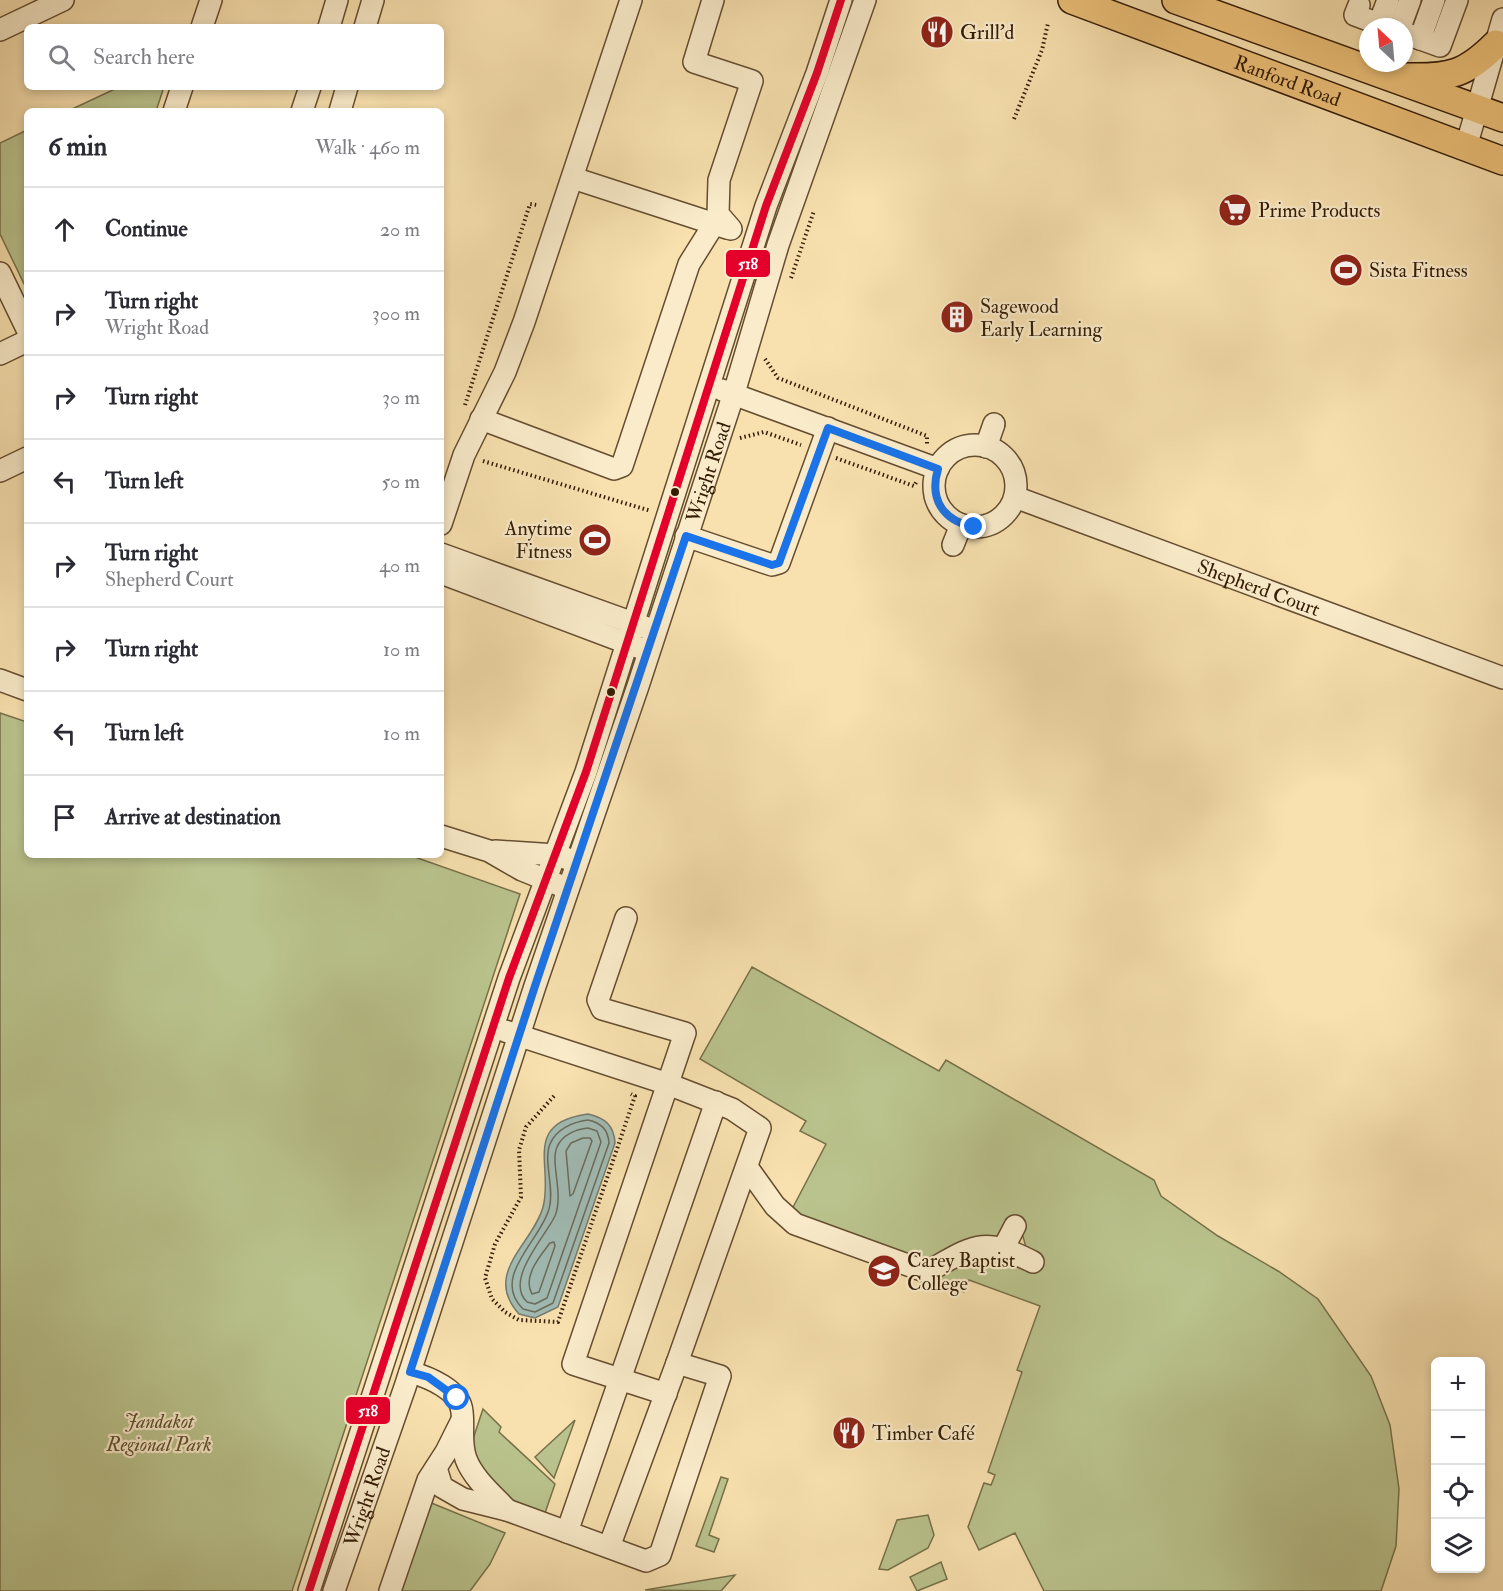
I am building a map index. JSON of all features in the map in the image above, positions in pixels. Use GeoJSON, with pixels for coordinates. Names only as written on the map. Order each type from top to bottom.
{"type":"FeatureCollection","features":[{"type":"Feature","properties":{"kind":"main road","name":"Ranford Road"},"geometry":{"type":"LineString","coordinates":[[1072,0],[1503,161]]}},
{"type":"Feature","properties":{"kind":"main road","name":"Ranford Road"},"geometry":{"type":"LineString","coordinates":[[1176,0],[1503,118]]}},
{"type":"Feature","properties":{"kind":"main road"},"geometry":{"type":"LineString","coordinates":[[1386,76],[1439,78],[1460,72],[1477,63],[1500,32]]}},
{"type":"Feature","properties":{"kind":"street"},"geometry":{"type":"LineString","coordinates":[[0,30],[63,0]]}},
{"type":"Feature","properties":{"kind":"street"},"geometry":{"type":"LineString","coordinates":[[203,24],[211,0]]}},
{"type":"Feature","properties":{"kind":"street"},"geometry":{"type":"LineString","coordinates":[[330,24],[338,0]]}},
{"type":"Feature","properties":{"kind":"street"},"geometry":{"type":"LineString","coordinates":[[366,24],[373,0]]}},
{"type":"Feature","properties":{"kind":"street"},"geometry":{"type":"LineString","coordinates":[[444,515],[464,455],[505,372],[524,322],[631,0]]}},
{"type":"Feature","properties":{"kind":"street"},"geometry":{"type":"LineString","coordinates":[[713,0],[694,62],[752,81],[719,180],[718,214],[723,226]]}},
{"type":"Feature","properties":{"kind":"street","name":"Wright Road"},"geometry":{"type":"LineString","coordinates":[[309,1591],[493,1028],[547,881],[632,634],[756,237],[817,73],[841,0]]}},
{"type":"Feature","properties":{"kind":"street","name":"Wright Road"},"geometry":{"type":"LineString","coordinates":[[334,1591],[407,1379],[519,1036],[656,630],[734,393],[778,245],[839,79],[865,0]]}},
{"type":"Feature","properties":{"kind":"street"},"geometry":{"type":"LineString","coordinates":[[1229,0],[1237,15],[1249,27]]}},
{"type":"Feature","properties":{"kind":"street"},"geometry":{"type":"LineString","coordinates":[[1385,18],[1388,0]]}},
{"type":"Feature","properties":{"kind":"street"},"geometry":{"type":"LineString","coordinates":[[1403,18],[1410,0]]}},
{"type":"Feature","properties":{"kind":"street"},"geometry":{"type":"LineString","coordinates":[[1413,34],[1434,0]]}},
{"type":"Feature","properties":{"kind":"street"},"geometry":{"type":"LineString","coordinates":[[1413,36],[1440,46],[1457,0]]}},
{"type":"Feature","properties":{"kind":"street"},"geometry":{"type":"LineString","coordinates":[[1355,2],[1355,15],[1363,18]]}},
{"type":"Feature","properties":{"kind":"street"},"geometry":{"type":"LineString","coordinates":[[1467,147],[1500,32]]}},
{"type":"Feature","properties":{"kind":"street"},"geometry":{"type":"LineString","coordinates":[[817,73],[839,79]]}},
{"type":"Feature","properties":{"kind":"street"},"geometry":{"type":"LineString","coordinates":[[175,108],[181,90]]}},
{"type":"Feature","properties":{"kind":"street"},"geometry":{"type":"LineString","coordinates":[[303,108],[309,90]]}},
{"type":"Feature","properties":{"kind":"street"},"geometry":{"type":"LineString","coordinates":[[341,108],[346,90]]}},
{"type":"Feature","properties":{"kind":"street"},"geometry":{"type":"LineString","coordinates":[[573,178],[778,245]]}},
{"type":"Feature","properties":{"kind":"street"},"geometry":{"type":"LineString","coordinates":[[481,419],[618,469],[625,461],[689,264],[723,226]]}},
{"type":"Feature","properties":{"kind":"street"},"geometry":{"type":"LineString","coordinates":[[0,273],[20,347]]}},
{"type":"Feature","properties":{"kind":"street"},"geometry":{"type":"LineString","coordinates":[[710,386],[938,469]]}},
{"type":"Feature","properties":{"kind":"street"},"geometry":{"type":"LineString","coordinates":[[986,447],[994,424]]}},
{"type":"Feature","properties":{"kind":"street"},"geometry":{"type":"LineString","coordinates":[[686,536],[772,565],[779,563],[828,428]]}},
{"type":"Feature","properties":{"kind":"street"},"geometry":{"type":"LineString","coordinates":[[969,446],[986,447],[1006,459],[1013,471],[1015,497],[1009,509],[993,522],[974,527],[961,525],[940,508],[935,496],[934,482],[938,469],[945,458],[956,450],[969,446]]}},
{"type":"Feature","properties":{"kind":"street"},"geometry":{"type":"LineString","coordinates":[[0,471],[24,459]]}},
{"type":"Feature","properties":{"kind":"street","name":"Shepherd Court"},"geometry":{"type":"LineString","coordinates":[[1015,497],[1503,678]]}},
{"type":"Feature","properties":{"kind":"street"},"geometry":{"type":"LineString","coordinates":[[953,545],[961,525]]}},
{"type":"Feature","properties":{"kind":"street"},"geometry":{"type":"LineString","coordinates":[[444,555],[632,634],[649,651]]}},
{"type":"Feature","properties":{"kind":"street"},"geometry":{"type":"LineString","coordinates":[[444,574],[632,634],[656,630]]}},
{"type":"Feature","properties":{"kind":"street"},"geometry":{"type":"LineString","coordinates":[[0,680],[24,689]]}},
{"type":"Feature","properties":{"kind":"street"},"geometry":{"type":"LineString","coordinates":[[444,837],[489,851],[547,881],[569,888]]}},
{"type":"Feature","properties":{"kind":"street"},"geometry":{"type":"LineString","coordinates":[[489,851],[556,855],[578,862]]}},
{"type":"Feature","properties":{"kind":"street"},"geometry":{"type":"LineString","coordinates":[[626,918],[598,1000],[602,1008],[685,1033],[573,1364],[666,1394]]}},
{"type":"Feature","properties":{"kind":"street"},"geometry":{"type":"LineString","coordinates":[[493,1028],[668,1084],[732,1109],[760,1128],[678,1363],[609,1547]]}},
{"type":"Feature","properties":{"kind":"street"},"geometry":{"type":"LineString","coordinates":[[567,1532],[716,1102]]}},
{"type":"Feature","properties":{"kind":"street"},"geometry":{"type":"LineString","coordinates":[[747,1167],[775,1206],[795,1224],[927,1272],[971,1249],[990,1245],[1004,1247],[1033,1262]]}},
{"type":"Feature","properties":{"kind":"street"},"geometry":{"type":"LineString","coordinates":[[1004,1247],[1015,1226]]}},
{"type":"Feature","properties":{"kind":"street"},"geometry":{"type":"LineString","coordinates":[[436,1468],[442,1487],[449,1494],[483,1506],[507,1510],[646,1561],[660,1555],[720,1376],[678,1363]]}},
{"type":"Feature","properties":{"kind":"street"},"geometry":{"type":"LineString","coordinates":[[380,1373],[407,1379],[428,1377],[457,1398],[463,1411],[462,1445],[466,1461],[485,1487],[507,1510]]}},
{"type":"Feature","properties":{"kind":"street"},"geometry":{"type":"LineString","coordinates":[[390,1591],[428,1480],[462,1420]]}},
{"type":"Feature","properties":{"kind":"path"},"geometry":{"type":"LineString","coordinates":[[1014,119],[1042,50],[1048,23]]}},
{"type":"Feature","properties":{"kind":"path"},"geometry":{"type":"LineString","coordinates":[[787,290],[818,199]]}},
{"type":"Feature","properties":{"kind":"path"},"geometry":{"type":"LineString","coordinates":[[464,406],[530,204],[537,205]]}},
{"type":"Feature","properties":{"kind":"path"},"geometry":{"type":"LineString","coordinates":[[765,358],[778,378],[927,436]]}},
{"type":"Feature","properties":{"kind":"path"},"geometry":{"type":"LineString","coordinates":[[473,458],[658,513]]}},
{"type":"Feature","properties":{"kind":"path"},"geometry":{"type":"LineString","coordinates":[[554,1096],[526,1127],[519,1150],[521,1197],[495,1244],[485,1278],[492,1299],[505,1312],[519,1320],[558,1322],[635,1096],[624,1092]]}},
{"type":"Feature","properties":{"kind":"green space"},"geometry":{"type":"Polygon","coordinates":[[[113,90],[163,90],[157,108],[74,108],[113,90]]]}},
{"type":"Feature","properties":{"kind":"green space"},"geometry":{"type":"Polygon","coordinates":[[[24,131],[24,284],[0,234],[0,143],[24,131]]]}},
{"type":"Feature","properties":{"kind":"green space","name":"Jandakot Regional Park"},"geometry":{"type":"Polygon","coordinates":[[[0,713],[24,721],[24,858],[418,858],[520,894],[292,1591],[0,1591],[0,713]]]}},
{"type":"Feature","properties":{"kind":"green space"},"geometry":{"type":"Polygon","coordinates":[[[752,967],[939,1071],[946,1060],[1154,1180],[1161,1196],[1218,1236],[1278,1271],[1318,1299],[1371,1376],[1390,1425],[1399,1489],[1396,1546],[1381,1591],[1044,1591],[1015,1533],[979,1550],[968,1527],[984,1483],[991,1485],[995,1475],[988,1472],[1022,1372],[1017,1370],[1040,1306],[969,1280],[964,1292],[935,1281],[939,1270],[963,1258],[1027,1251],[1022,1233],[927,1263],[790,1213],[826,1144],[800,1131],[806,1121],[700,1059],[752,967]]]}},
{"type":"Feature","properties":{"kind":"green space"},"geometry":{"type":"Polygon","coordinates":[[[483,1409],[501,1427],[499,1432],[555,1484],[545,1513],[511,1500],[483,1474],[471,1445],[483,1409]]]}},
{"type":"Feature","properties":{"kind":"green space"},"geometry":{"type":"Polygon","coordinates":[[[575,1420],[554,1478],[535,1457],[575,1420]]]}},
{"type":"Feature","properties":{"kind":"green space"},"geometry":{"type":"Polygon","coordinates":[[[721,1477],[728,1479],[709,1535],[719,1539],[714,1552],[696,1546],[721,1477]]]}},
{"type":"Feature","properties":{"kind":"green space"},"geometry":{"type":"Polygon","coordinates":[[[429,1502],[505,1533],[490,1564],[470,1591],[399,1591],[429,1502]]]}},
{"type":"Feature","properties":{"kind":"green space"},"geometry":{"type":"Polygon","coordinates":[[[928,1515],[934,1535],[928,1548],[888,1570],[879,1569],[897,1520],[928,1515]]]}},
{"type":"Feature","properties":{"kind":"green space"},"geometry":{"type":"Polygon","coordinates":[[[941,1562],[947,1579],[917,1591],[910,1577],[941,1562]]]}},
{"type":"Feature","properties":{"kind":"green space"},"geometry":{"type":"Polygon","coordinates":[[[735,1575],[721,1591],[645,1590],[735,1575]]]}},
{"type":"Feature","properties":{"kind":"water"},"geometry":{"type":"Polygon","coordinates":[[[588,1114],[608,1123],[613,1131],[615,1143],[558,1307],[535,1318],[519,1314],[509,1299],[506,1285],[508,1272],[513,1259],[538,1221],[543,1207],[544,1149],[547,1137],[554,1127],[567,1119],[588,1114]]]}},
{"type":"Feature","properties":{"kind":"transit line","name":"518"},"geometry":{"type":"LineString","coordinates":[[309,1591],[509,978],[586,772],[766,206],[817,73],[841,0]]}},
{"type":"Feature","properties":{"kind":"place","name":"Grill'd"},"geometry":{"type":"Point","coordinates":[937,32]}},
{"type":"Feature","properties":{"kind":"place","name":"Prime Products"},"geometry":{"type":"Point","coordinates":[1235,210]}},
{"type":"Feature","properties":{"kind":"place","name":"Sista Fitness"},"geometry":{"type":"Point","coordinates":[1346,270]}},
{"type":"Feature","properties":{"kind":"place","name":"Sagewood Early Learning"},"geometry":{"type":"Point","coordinates":[957,317]}},
{"type":"Feature","properties":{"kind":"place","name":"Anytime Fitness"},"geometry":{"type":"Point","coordinates":[595,540]}},
{"type":"Feature","properties":{"kind":"place","name":"Carey Baptist College"},"geometry":{"type":"Point","coordinates":[884,1271]}},
{"type":"Feature","properties":{"kind":"place","name":"Timber Café"},"geometry":{"type":"Point","coordinates":[849,1433]}},
{"type":"Feature","properties":{"kind":"route"},"geometry":{"type":"LineString","coordinates":[[457,1398],[428,1377],[410,1372],[535,986],[638,686],[686,536],[772,565],[779,563],[783,558],[828,428],[938,469],[934,482],[935,496],[940,508],[949,518],[961,525],[974,527]]}}]}
